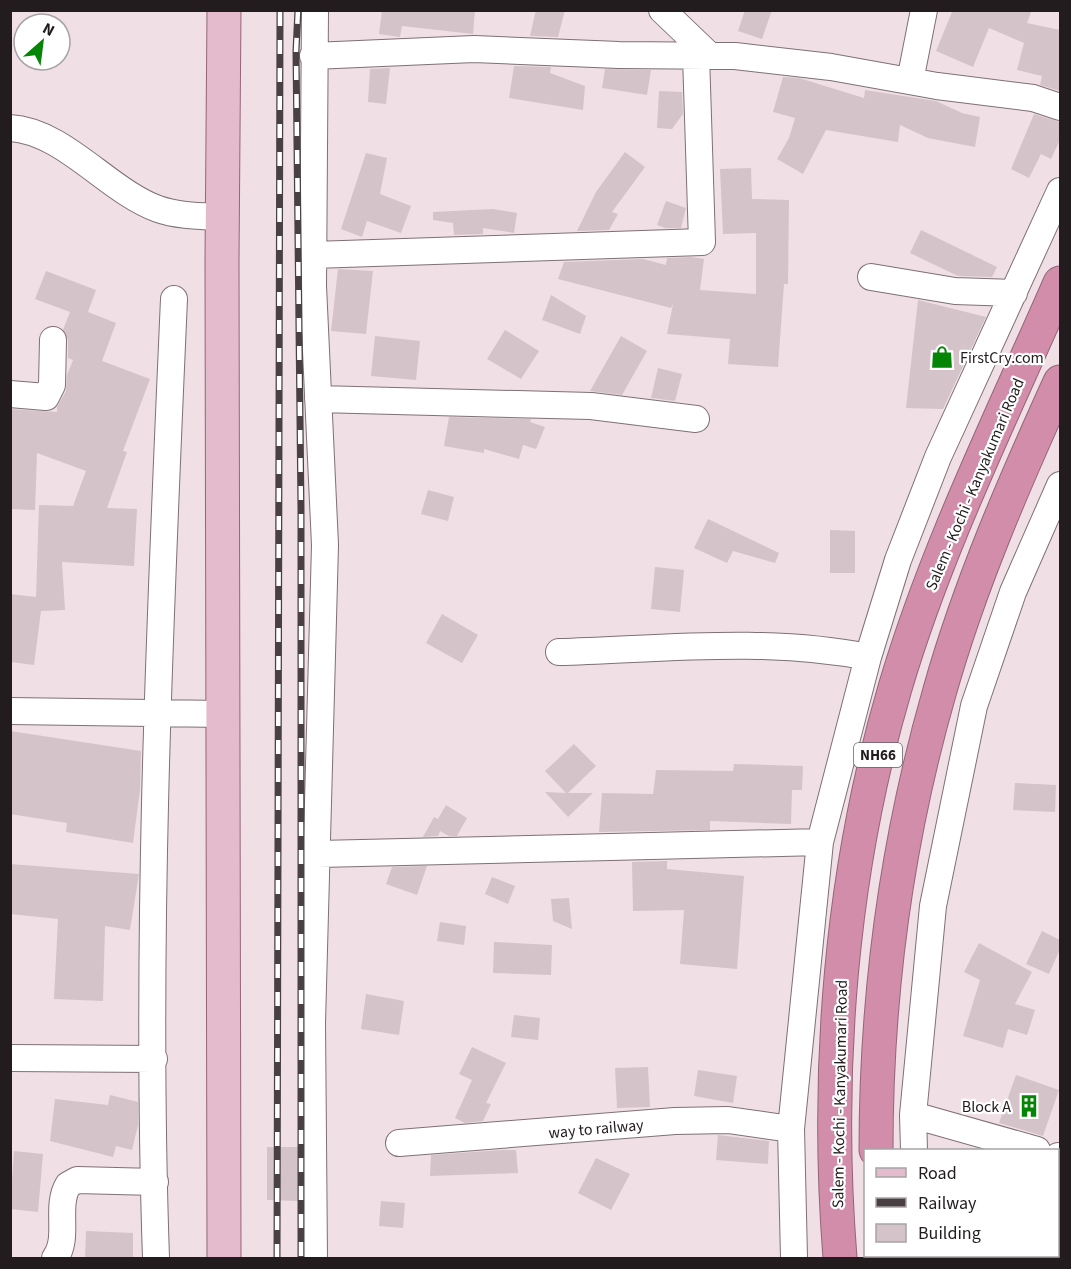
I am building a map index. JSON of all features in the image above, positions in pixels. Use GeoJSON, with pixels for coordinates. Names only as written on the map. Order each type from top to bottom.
{"type":"FeatureCollection","features":[{"type":"Feature","properties":{"kind":"highway","name":"Salem - Kochi - Kanyakumari Road"},"geometry":{"type":"LineString","coordinates":[[840,1258],[835,1186],[839,996],[852,887],[871,784],[895,688],[942,553],[1060,283]]}},
{"type":"Feature","properties":{"kind":"highway","name":"NH66"},"geometry":{"type":"LineString","coordinates":[[876,1149],[884,982],[895,892],[913,799],[940,689],[979,576],[1026,457],[1060,382]]}},
{"type":"Feature","properties":{"kind":"main road"},"geometry":{"type":"LineString","coordinates":[[224,10],[222,217],[224,1258]]}},
{"type":"Feature","properties":{"kind":"street"},"geometry":{"type":"LineString","coordinates":[[314,1258],[312,1023],[319,854],[325,545],[313,255],[315,10]]}},
{"type":"Feature","properties":{"kind":"street"},"geometry":{"type":"LineString","coordinates":[[910,81],[924,10]]}},
{"type":"Feature","properties":{"kind":"street"},"geometry":{"type":"LineString","coordinates":[[313,255],[702,242],[702,55],[664,11]]}},
{"type":"Feature","properties":{"kind":"street"},"geometry":{"type":"LineString","coordinates":[[313,56],[474,49],[619,55],[702,55],[831,67],[910,81],[1033,98],[1060,107]]}},
{"type":"Feature","properties":{"kind":"street"},"geometry":{"type":"LineString","coordinates":[[10,129],[23,129],[52,141],[137,198],[158,209],[181,214],[222,217]]}},
{"type":"Feature","properties":{"kind":"street"},"geometry":{"type":"LineString","coordinates":[[794,1258],[791,1129],[819,842],[868,657],[898,560],[938,457],[1060,191]]}},
{"type":"Feature","properties":{"kind":"street"},"geometry":{"type":"LineString","coordinates":[[871,277],[955,291],[1014,292]]}},
{"type":"Feature","properties":{"kind":"street"},"geometry":{"type":"LineString","coordinates":[[156,1258],[154,1059],[156,715],[174,299]]}},
{"type":"Feature","properties":{"kind":"street"},"geometry":{"type":"LineString","coordinates":[[10,394],[45,397],[52,385],[53,340]]}},
{"type":"Feature","properties":{"kind":"street"},"geometry":{"type":"LineString","coordinates":[[318,399],[591,406],[696,419]]}},
{"type":"Feature","properties":{"kind":"street"},"geometry":{"type":"LineString","coordinates":[[914,1149],[913,1115],[933,906],[974,706],[1013,592],[1060,485]]}},
{"type":"Feature","properties":{"kind":"street"},"geometry":{"type":"LineString","coordinates":[[559,652],[775,645],[818,648],[868,657]]}},
{"type":"Feature","properties":{"kind":"street"},"geometry":{"type":"LineString","coordinates":[[10,711],[156,715],[223,714]]}},
{"type":"Feature","properties":{"kind":"street"},"geometry":{"type":"LineString","coordinates":[[319,854],[819,842]]}},
{"type":"Feature","properties":{"kind":"street"},"geometry":{"type":"LineString","coordinates":[[10,1058],[154,1059]]}},
{"type":"Feature","properties":{"kind":"street"},"geometry":{"type":"LineString","coordinates":[[913,1115],[1033,1149]]}},
{"type":"Feature","properties":{"kind":"street","name":"way to railway"},"geometry":{"type":"LineString","coordinates":[[399,1143],[675,1121],[728,1120],[791,1129]]}},
{"type":"Feature","properties":{"kind":"street"},"geometry":{"type":"LineString","coordinates":[[55,1258],[62,1232],[62,1203],[68,1185],[77,1180],[155,1182]]}},
{"type":"Feature","properties":{"kind":"building"},"geometry":{"type":"Polygon","coordinates":[[[382,10],[475,10],[473,34],[402,26],[400,37],[379,34],[382,10]]]}},
{"type":"Feature","properties":{"kind":"building"},"geometry":{"type":"Polygon","coordinates":[[[536,10],[565,10],[558,37],[530,36],[536,10]]]}},
{"type":"Feature","properties":{"kind":"building"},"geometry":{"type":"Polygon","coordinates":[[[745,10],[772,10],[762,39],[738,31],[745,10]]]}},
{"type":"Feature","properties":{"kind":"building"},"geometry":{"type":"Polygon","coordinates":[[[948,10],[1032,10],[1027,23],[1060,30],[1060,91],[1040,85],[1042,76],[1017,70],[1024,43],[989,28],[973,67],[936,51],[952,12],[948,10]]]}},
{"type":"Feature","properties":{"kind":"building"},"geometry":{"type":"Polygon","coordinates":[[[514,66],[551,67],[550,73],[585,86],[583,110],[509,98],[514,66]]]}},
{"type":"Feature","properties":{"kind":"building"},"geometry":{"type":"Polygon","coordinates":[[[390,68],[386,104],[368,102],[370,69],[390,68]]]}},
{"type":"Feature","properties":{"kind":"building"},"geometry":{"type":"Polygon","coordinates":[[[605,69],[651,70],[647,95],[602,88],[605,69]]]}},
{"type":"Feature","properties":{"kind":"building"},"geometry":{"type":"Polygon","coordinates":[[[783,77],[799,78],[864,98],[865,90],[936,101],[962,113],[980,117],[975,147],[928,138],[900,125],[898,142],[826,130],[803,174],[777,159],[789,138],[795,118],[773,112],[783,77]]]}},
{"type":"Feature","properties":{"kind":"building"},"geometry":{"type":"Polygon","coordinates":[[[659,91],[682,92],[683,114],[672,129],[657,128],[659,91]]]}},
{"type":"Feature","properties":{"kind":"building"},"geometry":{"type":"Polygon","coordinates":[[[1034,114],[1060,122],[1060,140],[1051,159],[1041,154],[1029,178],[1011,169],[1034,114]]]}},
{"type":"Feature","properties":{"kind":"building"},"geometry":{"type":"Polygon","coordinates":[[[625,152],[645,167],[612,212],[618,214],[609,230],[577,231],[596,192],[625,152]]]}},
{"type":"Feature","properties":{"kind":"building"},"geometry":{"type":"Polygon","coordinates":[[[366,153],[387,158],[380,194],[411,206],[401,233],[367,221],[362,237],[341,229],[366,153]]]}},
{"type":"Feature","properties":{"kind":"building"},"geometry":{"type":"Polygon","coordinates":[[[751,168],[752,199],[789,200],[788,284],[784,284],[778,367],[728,364],[730,339],[667,334],[673,304],[671,308],[558,279],[564,262],[643,259],[666,265],[667,258],[691,257],[704,259],[700,290],[756,294],[756,233],[723,234],[720,169],[751,168]]]}},
{"type":"Feature","properties":{"kind":"building"},"geometry":{"type":"Polygon","coordinates":[[[666,201],[686,208],[681,228],[665,228],[657,225],[666,201]]]}},
{"type":"Feature","properties":{"kind":"building"},"geometry":{"type":"Polygon","coordinates":[[[493,209],[517,213],[514,233],[483,228],[483,234],[454,235],[453,223],[433,220],[433,212],[493,209]]]}},
{"type":"Feature","properties":{"kind":"building"},"geometry":{"type":"Polygon","coordinates":[[[921,230],[997,267],[992,277],[958,276],[910,253],[921,230]]]}},
{"type":"Feature","properties":{"kind":"building"},"geometry":{"type":"Polygon","coordinates":[[[338,269],[373,271],[366,334],[331,331],[338,269]]]}},
{"type":"Feature","properties":{"kind":"building"},"geometry":{"type":"Polygon","coordinates":[[[46,271],[96,290],[88,312],[116,323],[102,361],[150,379],[123,451],[127,452],[107,508],[137,509],[134,566],[62,562],[65,610],[41,611],[34,665],[10,662],[10,594],[36,597],[39,505],[73,506],[86,471],[37,453],[35,510],[10,509],[10,409],[57,412],[57,407],[66,391],[67,375],[73,360],[68,358],[68,340],[63,330],[70,312],[35,299],[46,271]]]}},
{"type":"Feature","properties":{"kind":"building"},"geometry":{"type":"Polygon","coordinates":[[[551,295],[586,316],[580,334],[542,320],[551,295]]]}},
{"type":"Feature","properties":{"kind":"building"},"geometry":{"type":"Polygon","coordinates":[[[918,300],[986,317],[943,409],[906,408],[918,300]]]}},
{"type":"Feature","properties":{"kind":"building"},"geometry":{"type":"Polygon","coordinates":[[[505,330],[539,351],[521,379],[487,359],[505,330]]]}},
{"type":"Feature","properties":{"kind":"building"},"geometry":{"type":"Polygon","coordinates":[[[375,336],[420,341],[416,380],[371,376],[375,336]]]}},
{"type":"Feature","properties":{"kind":"building"},"geometry":{"type":"Polygon","coordinates":[[[621,336],[647,351],[622,395],[590,391],[621,336]]]}},
{"type":"Feature","properties":{"kind":"building"},"geometry":{"type":"Polygon","coordinates":[[[658,368],[682,374],[675,401],[651,398],[658,368]]]}},
{"type":"Feature","properties":{"kind":"building"},"geometry":{"type":"Polygon","coordinates":[[[449,417],[531,419],[530,422],[545,427],[536,449],[523,445],[519,459],[484,449],[484,453],[444,446],[449,417]]]}},
{"type":"Feature","properties":{"kind":"building"},"geometry":{"type":"Polygon","coordinates":[[[428,490],[454,497],[448,521],[421,514],[428,490]]]}},
{"type":"Feature","properties":{"kind":"building"},"geometry":{"type":"Polygon","coordinates":[[[708,519],[779,553],[775,563],[733,551],[727,563],[694,548],[708,519]]]}},
{"type":"Feature","properties":{"kind":"building"},"geometry":{"type":"Polygon","coordinates":[[[830,530],[855,531],[855,573],[830,573],[830,530]]]}},
{"type":"Feature","properties":{"kind":"building"},"geometry":{"type":"Polygon","coordinates":[[[655,567],[684,570],[680,612],[651,609],[655,567]]]}},
{"type":"Feature","properties":{"kind":"building"},"geometry":{"type":"Polygon","coordinates":[[[442,614],[478,635],[462,663],[426,643],[442,614]]]}},
{"type":"Feature","properties":{"kind":"building"},"geometry":{"type":"Polygon","coordinates":[[[10,731],[141,751],[140,790],[133,843],[66,832],[67,823],[10,814],[10,731]]]}},
{"type":"Feature","properties":{"kind":"building"},"geometry":{"type":"Polygon","coordinates":[[[574,744],[596,766],[568,793],[593,793],[568,817],[545,792],[566,793],[545,771],[574,744]]]}},
{"type":"Feature","properties":{"kind":"building"},"geometry":{"type":"Polygon","coordinates":[[[734,764],[803,766],[802,790],[792,790],[791,824],[710,821],[710,830],[599,832],[602,793],[653,794],[656,770],[733,771],[734,764]]]}},
{"type":"Feature","properties":{"kind":"building"},"geometry":{"type":"Polygon","coordinates":[[[1015,783],[1056,785],[1055,812],[1013,810],[1015,783]]]}},
{"type":"Feature","properties":{"kind":"building"},"geometry":{"type":"Polygon","coordinates":[[[446,805],[467,818],[457,836],[449,836],[440,831],[438,836],[423,837],[434,817],[438,819],[446,805]]]}},
{"type":"Feature","properties":{"kind":"building"},"geometry":{"type":"Polygon","coordinates":[[[667,861],[667,869],[744,876],[737,969],[680,964],[684,910],[633,911],[632,862],[667,861]]]}},
{"type":"Feature","properties":{"kind":"building"},"geometry":{"type":"Polygon","coordinates":[[[10,864],[139,874],[130,930],[105,926],[103,1001],[54,999],[58,919],[10,914],[10,864]]]}},
{"type":"Feature","properties":{"kind":"building"},"geometry":{"type":"Polygon","coordinates":[[[427,866],[417,895],[386,884],[392,867],[427,866]]]}},
{"type":"Feature","properties":{"kind":"building"},"geometry":{"type":"Polygon","coordinates":[[[492,877],[515,886],[508,904],[485,894],[492,877]]]}},
{"type":"Feature","properties":{"kind":"building"},"geometry":{"type":"Polygon","coordinates":[[[569,898],[572,929],[553,921],[551,899],[569,898]]]}},
{"type":"Feature","properties":{"kind":"building"},"geometry":{"type":"Polygon","coordinates":[[[440,922],[466,926],[464,945],[437,941],[440,922]]]}},
{"type":"Feature","properties":{"kind":"building"},"geometry":{"type":"Polygon","coordinates":[[[1042,931],[1060,940],[1060,949],[1049,974],[1026,964],[1042,931]]]}},
{"type":"Feature","properties":{"kind":"building"},"geometry":{"type":"Polygon","coordinates":[[[494,942],[552,945],[551,975],[493,973],[494,942]]]}},
{"type":"Feature","properties":{"kind":"building"},"geometry":{"type":"Polygon","coordinates":[[[979,943],[1032,972],[1015,1004],[1035,1010],[1027,1035],[1008,1029],[1003,1048],[963,1036],[980,980],[964,972],[979,943]]]}},
{"type":"Feature","properties":{"kind":"building"},"geometry":{"type":"Polygon","coordinates":[[[366,994],[404,1001],[399,1035],[361,1029],[366,994]]]}},
{"type":"Feature","properties":{"kind":"building"},"geometry":{"type":"Polygon","coordinates":[[[514,1015],[540,1018],[538,1040],[511,1037],[514,1015]]]}},
{"type":"Feature","properties":{"kind":"building"},"geometry":{"type":"Polygon","coordinates":[[[472,1047],[506,1063],[486,1103],[491,1104],[483,1121],[465,1123],[455,1118],[472,1080],[459,1074],[472,1047]]]}},
{"type":"Feature","properties":{"kind":"building"},"geometry":{"type":"Polygon","coordinates":[[[648,1067],[650,1107],[617,1108],[615,1068],[648,1067]]]}},
{"type":"Feature","properties":{"kind":"building"},"geometry":{"type":"Polygon","coordinates":[[[698,1070],[737,1076],[733,1103],[694,1096],[698,1070]]]}},
{"type":"Feature","properties":{"kind":"building","name":"Block A"},"geometry":{"type":"Polygon","coordinates":[[[1016,1075],[1059,1090],[1043,1136],[999,1123],[1016,1075]]]}},
{"type":"Feature","properties":{"kind":"building"},"geometry":{"type":"Polygon","coordinates":[[[110,1095],[138,1102],[138,1125],[132,1150],[116,1146],[113,1157],[50,1141],[55,1099],[108,1105],[110,1095]]]}},
{"type":"Feature","properties":{"kind":"building"},"geometry":{"type":"Polygon","coordinates":[[[718,1135],[769,1141],[768,1164],[716,1160],[718,1135]]]}},
{"type":"Feature","properties":{"kind":"building"},"geometry":{"type":"Polygon","coordinates":[[[267,1147],[298,1147],[299,1201],[267,1200],[267,1147]]]}},
{"type":"Feature","properties":{"kind":"building"},"geometry":{"type":"Polygon","coordinates":[[[516,1150],[518,1173],[430,1176],[431,1155],[516,1150]]]}},
{"type":"Feature","properties":{"kind":"building"},"geometry":{"type":"Polygon","coordinates":[[[14,1151],[43,1154],[38,1212],[10,1209],[14,1151]]]}},
{"type":"Feature","properties":{"kind":"building"},"geometry":{"type":"Polygon","coordinates":[[[596,1158],[630,1174],[611,1210],[578,1193],[596,1158]]]}},
{"type":"Feature","properties":{"kind":"building"},"geometry":{"type":"Polygon","coordinates":[[[381,1201],[405,1203],[403,1228],[379,1226],[381,1201]]]}},
{"type":"Feature","properties":{"kind":"building"},"geometry":{"type":"Polygon","coordinates":[[[86,1231],[133,1233],[133,1258],[85,1258],[86,1231]]]}},
{"type":"Feature","properties":{"kind":"railway"},"geometry":{"type":"LineString","coordinates":[[277,1258],[280,10]]}},
{"type":"Feature","properties":{"kind":"railway"},"geometry":{"type":"LineString","coordinates":[[298,10],[296,51],[301,510],[301,1258]]}},
{"type":"Feature","properties":{"kind":"place","name":"FirstCry.com"},"geometry":{"type":"Point","coordinates":[942,357]}},
{"type":"Feature","properties":{"kind":"place","name":"Block A"},"geometry":{"type":"Point","coordinates":[1029,1106]}}]}
